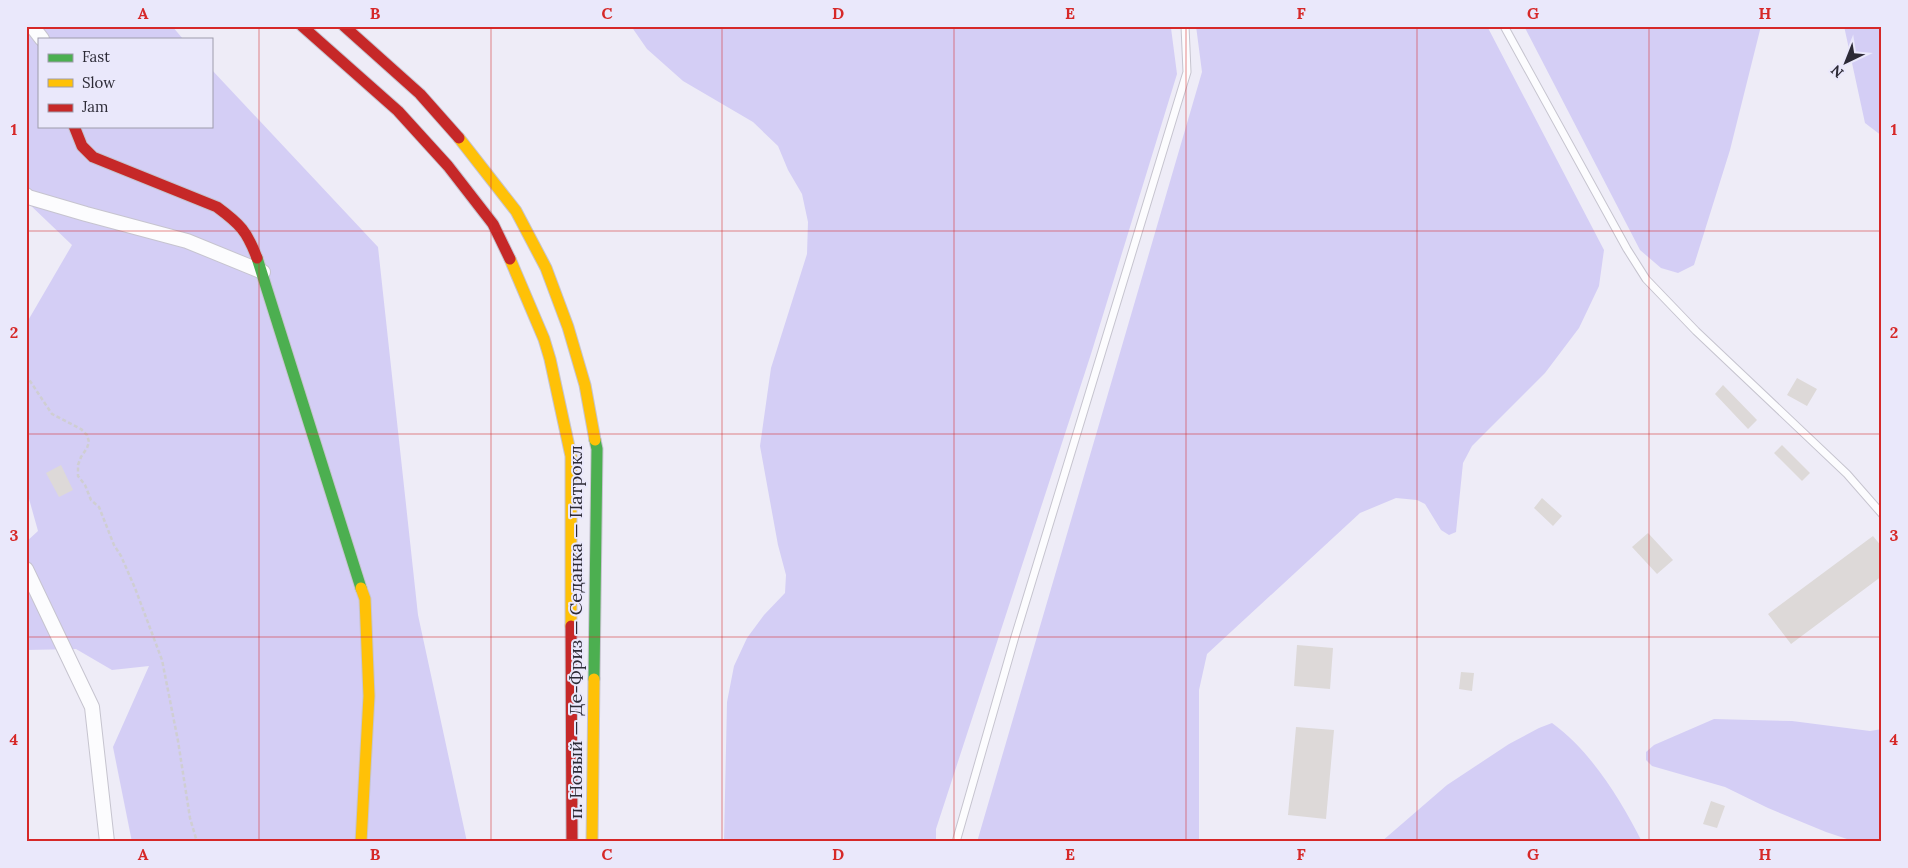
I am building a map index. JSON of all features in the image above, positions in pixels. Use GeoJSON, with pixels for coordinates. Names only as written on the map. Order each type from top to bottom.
{"type":"FeatureCollection","features":[{"type":"Feature","properties":{"kind":"main road","name":"п. Новый — Де-Фриз — Седанка — Патрокл"},"geometry":{"type":"LineString","coordinates":[[302,26],[398,111],[448,166],[493,224],[518,274],[544,339],[571,456],[572,842]]}},
{"type":"Feature","properties":{"kind":"main road","name":"п. Новый — Де-Фриз — Седанка — Патрокл"},"geometry":{"type":"LineString","coordinates":[[344,26],[420,94],[466,146],[516,211],[546,268],[568,327],[585,385],[597,449],[592,842]]}},
{"type":"Feature","properties":{"kind":"main road"},"geometry":{"type":"LineString","coordinates":[[75,128],[82,146],[93,157],[217,207],[235,220],[249,236],[263,272],[293,374],[365,599],[369,696],[361,842]]}},
{"type":"Feature","properties":{"kind":"street"},"geometry":{"type":"LineString","coordinates":[[32,26],[41,38]]}},
{"type":"Feature","properties":{"kind":"street"},"geometry":{"type":"LineString","coordinates":[[27,198],[187,241],[263,272]]}},
{"type":"Feature","properties":{"kind":"street"},"geometry":{"type":"LineString","coordinates":[[26,569],[92,707],[107,842]]}},
{"type":"Feature","properties":{"kind":"lane"},"geometry":{"type":"LineString","coordinates":[[956,842],[1014,640],[1187,72],[1186,26]]}},
{"type":"Feature","properties":{"kind":"lane"},"geometry":{"type":"LineString","coordinates":[[1504,26],[1626,249],[1646,279],[1696,331],[1847,474],[1882,514]]}},
{"type":"Feature","properties":{"kind":"path"},"geometry":{"type":"LineString","coordinates":[[26,375],[52,414],[81,429],[87,435],[89,442],[80,457],[78,476],[85,485],[91,500],[99,507],[114,545],[135,588],[162,660],[178,741],[190,818],[197,842]]}},
{"type":"Feature","properties":{"kind":"shaded area"},"geometry":{"type":"Polygon","coordinates":[[[26,26],[172,26],[182,38],[38,38],[38,128],[212,128],[212,70],[378,247],[418,615],[467,842],[132,842],[113,747],[149,666],[112,670],[76,649],[26,650],[26,542],[38,531],[26,488],[26,324],[72,245],[26,201],[26,26]]]}},
{"type":"Feature","properties":{"kind":"shaded area"},"geometry":{"type":"Polygon","coordinates":[[[631,26],[1170,26],[1171,28],[1177,74],[1091,354],[936,829],[936,842],[724,842],[727,702],[734,666],[747,638],[764,615],[785,593],[786,575],[778,545],[760,446],[771,368],[807,254],[808,222],[802,194],[788,170],[778,146],[753,122],[683,81],[647,49],[631,26]]]}},
{"type":"Feature","properties":{"kind":"shaded area"},"geometry":{"type":"Polygon","coordinates":[[[1196,26],[1487,26],[1604,250],[1599,286],[1579,328],[1545,373],[1472,446],[1463,463],[1456,532],[1449,535],[1441,530],[1425,504],[1417,500],[1396,498],[1360,513],[1207,654],[1199,690],[1199,842],[977,842],[1202,72],[1196,26]]]}},
{"type":"Feature","properties":{"kind":"shaded area"},"geometry":{"type":"Polygon","coordinates":[[[1524,26],[1761,26],[1730,150],[1694,265],[1678,273],[1661,268],[1640,250],[1524,26]]]}},
{"type":"Feature","properties":{"kind":"shaded area"},"geometry":{"type":"Polygon","coordinates":[[[1844,26],[1882,26],[1882,136],[1865,123],[1844,26]]]}},
{"type":"Feature","properties":{"kind":"shaded area"},"geometry":{"type":"Polygon","coordinates":[[[1714,719],[1792,721],[1870,731],[1882,729],[1882,842],[1856,842],[1826,832],[1768,808],[1725,787],[1652,766],[1646,760],[1646,752],[1654,745],[1714,719]]]}},
{"type":"Feature","properties":{"kind":"shaded area"},"geometry":{"type":"Polygon","coordinates":[[[1552,723],[1566,734],[1592,761],[1624,809],[1642,842],[1381,842],[1447,785],[1509,744],[1552,723]]]}},
{"type":"Feature","properties":{"kind":"building"},"geometry":{"type":"Polygon","coordinates":[[[1797,378],[1817,389],[1807,406],[1787,395],[1797,378]]]}},
{"type":"Feature","properties":{"kind":"building"},"geometry":{"type":"Polygon","coordinates":[[[1723,385],[1757,420],[1748,429],[1715,394],[1723,385]]]}},
{"type":"Feature","properties":{"kind":"building"},"geometry":{"type":"Polygon","coordinates":[[[1782,445],[1810,473],[1802,481],[1774,453],[1782,445]]]}},
{"type":"Feature","properties":{"kind":"building"},"geometry":{"type":"Polygon","coordinates":[[[61,465],[73,490],[59,497],[46,473],[61,465]]]}},
{"type":"Feature","properties":{"kind":"building"},"geometry":{"type":"Polygon","coordinates":[[[1542,498],[1562,516],[1553,526],[1534,508],[1542,498]]]}},
{"type":"Feature","properties":{"kind":"building"},"geometry":{"type":"Polygon","coordinates":[[[1648,533],[1673,560],[1657,574],[1632,547],[1648,533]]]}},
{"type":"Feature","properties":{"kind":"building"},"geometry":{"type":"Polygon","coordinates":[[[1873,536],[1882,547],[1882,576],[1791,644],[1768,614],[1873,536]]]}},
{"type":"Feature","properties":{"kind":"building"},"geometry":{"type":"Polygon","coordinates":[[[1297,645],[1333,648],[1330,689],[1294,686],[1297,645]]]}},
{"type":"Feature","properties":{"kind":"building"},"geometry":{"type":"Polygon","coordinates":[[[1461,672],[1474,673],[1472,691],[1459,689],[1461,672]]]}},
{"type":"Feature","properties":{"kind":"building"},"geometry":{"type":"Polygon","coordinates":[[[1296,727],[1334,730],[1326,819],[1288,815],[1296,727]]]}},
{"type":"Feature","properties":{"kind":"building"},"geometry":{"type":"Polygon","coordinates":[[[1711,801],[1725,806],[1717,828],[1703,824],[1711,801]]]}},
{"type":"Feature","properties":{"kind":"traffic: fast"},"geometry":{"type":"LineString","coordinates":[[257,258],[361,588]]}},
{"type":"Feature","properties":{"kind":"traffic: fast"},"geometry":{"type":"LineString","coordinates":[[594,679],[597,449],[595,440]]}},
{"type":"Feature","properties":{"kind":"traffic: slow"},"geometry":{"type":"LineString","coordinates":[[459,138],[516,211],[546,268],[568,327],[585,385],[595,440]]}},
{"type":"Feature","properties":{"kind":"traffic: slow"},"geometry":{"type":"LineString","coordinates":[[510,259],[544,339],[571,456],[571,626]]}},
{"type":"Feature","properties":{"kind":"traffic: slow"},"geometry":{"type":"LineString","coordinates":[[361,588],[365,599],[369,696],[361,842]]}},
{"type":"Feature","properties":{"kind":"traffic: slow"},"geometry":{"type":"LineString","coordinates":[[592,842],[594,679]]}},
{"type":"Feature","properties":{"kind":"traffic: jam"},"geometry":{"type":"LineString","coordinates":[[302,26],[398,111],[448,166],[493,224],[510,259]]}},
{"type":"Feature","properties":{"kind":"traffic: jam"},"geometry":{"type":"LineString","coordinates":[[344,26],[420,94],[459,138]]}},
{"type":"Feature","properties":{"kind":"traffic: jam"},"geometry":{"type":"LineString","coordinates":[[75,128],[82,146],[93,157],[217,207],[232,218],[246,234],[257,258]]}},
{"type":"Feature","properties":{"kind":"traffic: jam"},"geometry":{"type":"LineString","coordinates":[[571,626],[572,842]]}}]}
